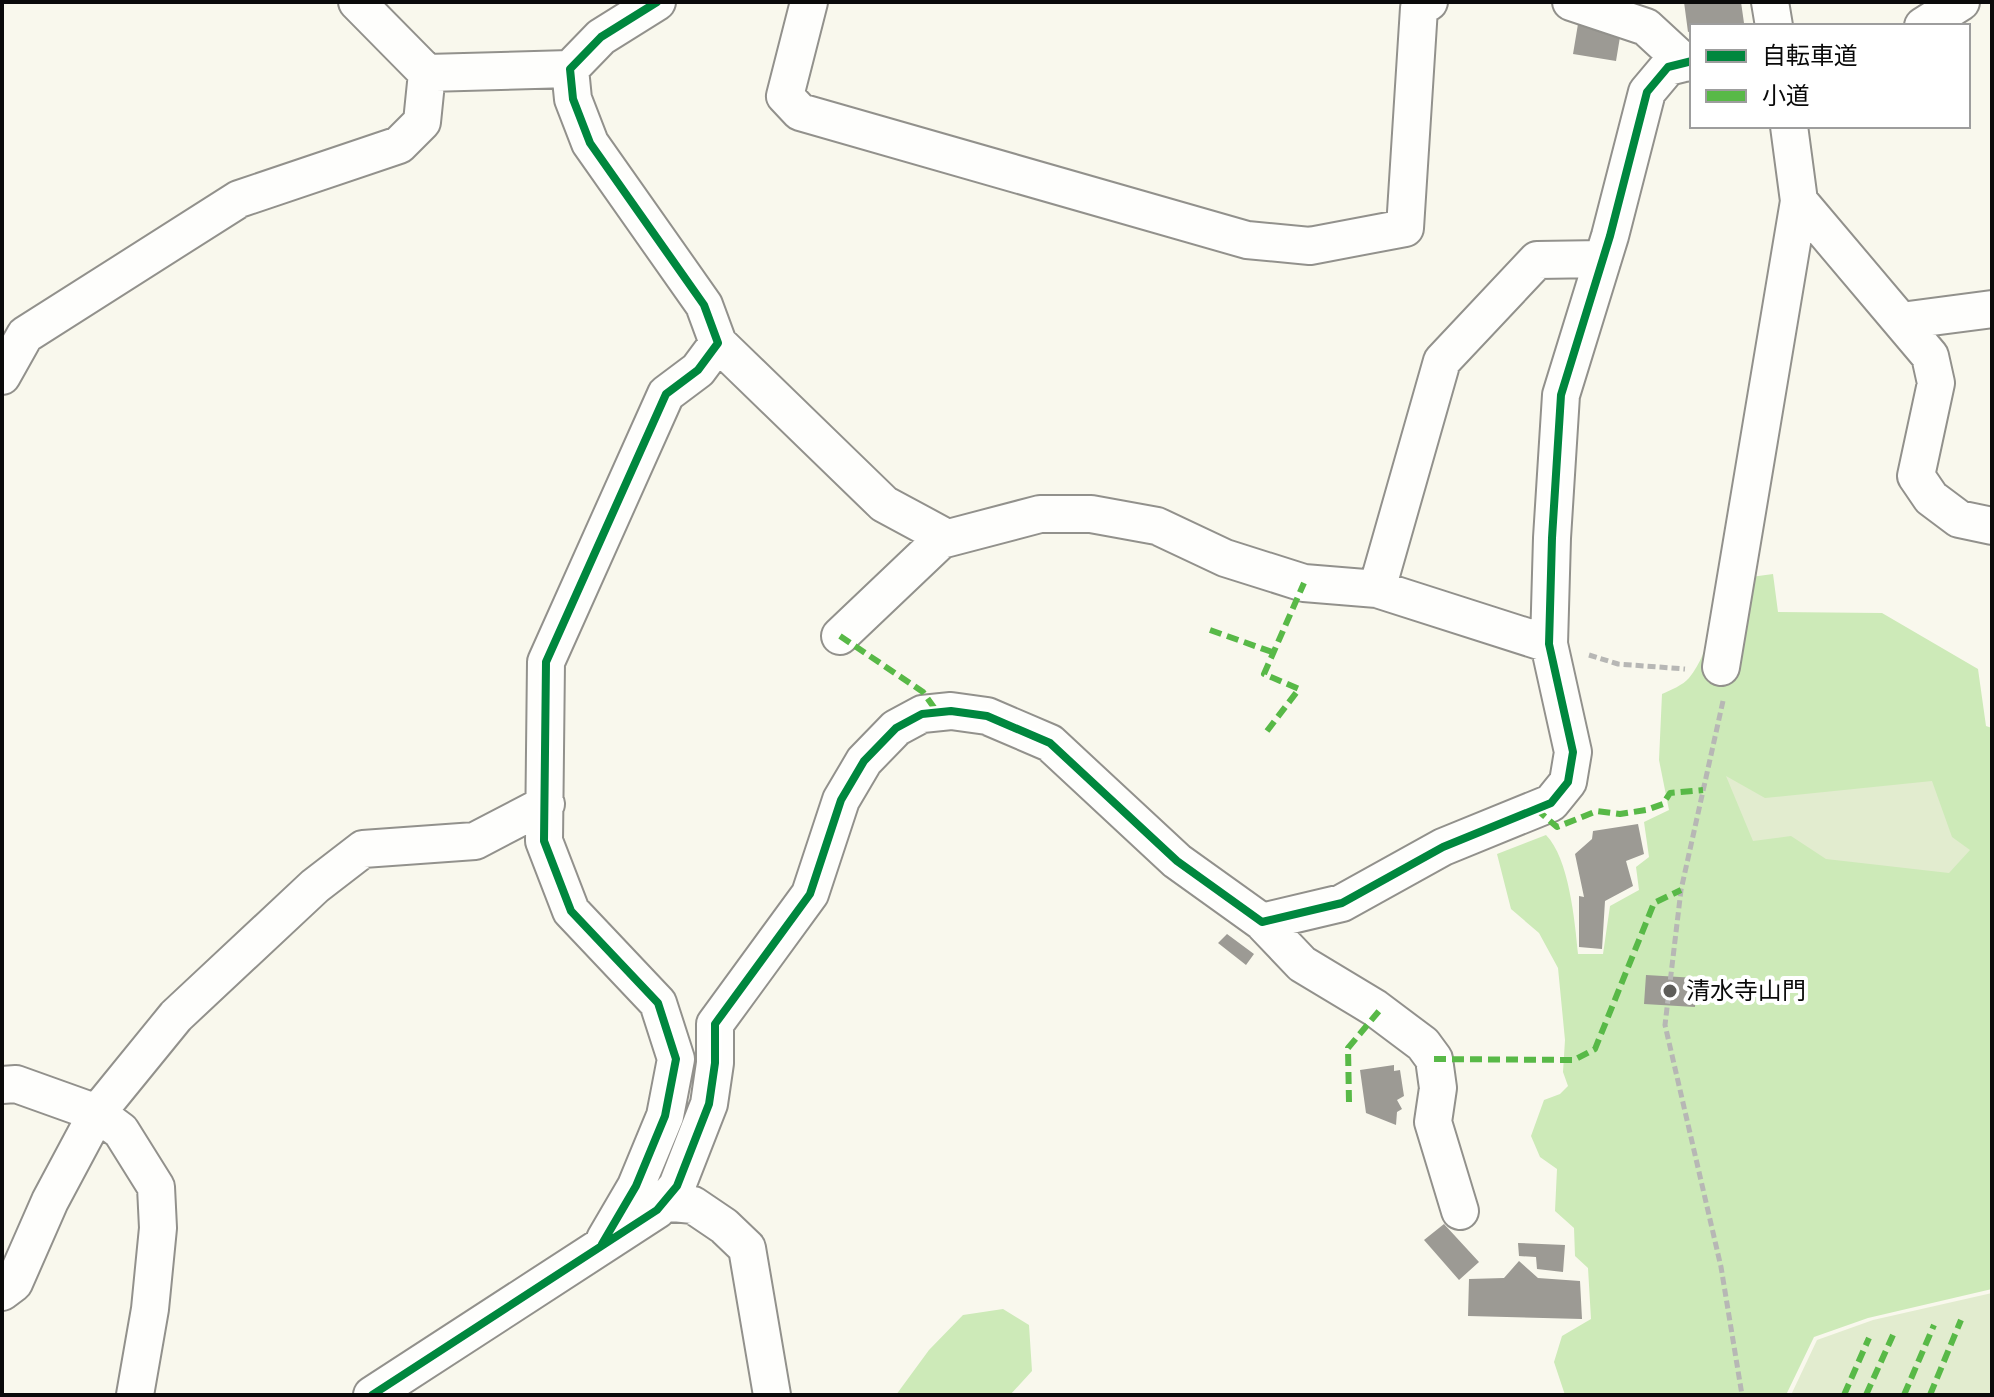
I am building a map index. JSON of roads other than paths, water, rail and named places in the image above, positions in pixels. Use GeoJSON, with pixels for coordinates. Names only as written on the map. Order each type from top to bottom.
{"type":"FeatureCollection","features":[{"type":"Feature","properties":{"kind":"street"},"geometry":{"type":"LineString","coordinates":[[357,2],[427,73],[570,69],[601,37],[657,2]]}},
{"type":"Feature","properties":{"kind":"street"},"geometry":{"type":"LineString","coordinates":[[809,2],[785,96],[800,112],[1247,240],[1310,246],[1405,228],[1424,5]]}},
{"type":"Feature","properties":{"kind":"street"},"geometry":{"type":"LineString","coordinates":[[1571,2],[1646,27],[1688,62]]}},
{"type":"Feature","properties":{"kind":"street"},"geometry":{"type":"LineString","coordinates":[[1770,2],[1774,24]]}},
{"type":"Feature","properties":{"kind":"street"},"geometry":{"type":"LineString","coordinates":[[1926,24],[1961,2]]}},
{"type":"Feature","properties":{"kind":"street"},"geometry":{"type":"LineString","coordinates":[[1262,922],[1342,903],[1443,847],[1551,803],[1568,782],[1573,752],[1549,644],[1561,395],[1603,259],[1647,92],[1668,67],[1688,62]]}},
{"type":"Feature","properties":{"kind":"street"},"geometry":{"type":"LineString","coordinates":[[570,69],[573,99],[590,143],[704,305],[718,343],[884,504],[947,538]]}},
{"type":"Feature","properties":{"kind":"street"},"geometry":{"type":"LineString","coordinates":[[2,376],[25,335],[239,199],[399,145],[422,122],[427,73]]}},
{"type":"Feature","properties":{"kind":"street"},"geometry":{"type":"LineString","coordinates":[[1721,667],[1799,201],[1789,128]]}},
{"type":"Feature","properties":{"kind":"street"},"geometry":{"type":"LineString","coordinates":[[1799,201],[1930,356],[1936,383],[1916,476],[1931,498],[1959,519],[1992,526]]}},
{"type":"Feature","properties":{"kind":"street"},"geometry":{"type":"LineString","coordinates":[[1377,589],[1442,361],[1537,260],[1603,259]]}},
{"type":"Feature","properties":{"kind":"street"},"geometry":{"type":"LineString","coordinates":[[1901,321],[1992,309]]}},
{"type":"Feature","properties":{"kind":"street"},"geometry":{"type":"LineString","coordinates":[[600,1247],[636,1186],[665,1116],[676,1059],[658,1003],[571,911],[544,841],[546,662],[666,394],[698,370],[718,343]]}},
{"type":"Feature","properties":{"kind":"street"},"geometry":{"type":"LineString","coordinates":[[840,636],[941,540],[1040,514],[1091,514],[1157,526],[1225,558],[1304,583],[1377,589],[1549,644]]}},
{"type":"Feature","properties":{"kind":"street"},"geometry":{"type":"LineString","coordinates":[[372,1395],[657,1210],[677,1186],[709,1104],[715,1063],[715,1024],[810,894],[841,800],[864,761],[896,728],[922,714],[951,711],[987,716],[1050,743],[1177,861],[1262,922],[1302,964],[1375,1008],[1423,1044],[1434,1059],[1438,1088],[1433,1122],[1460,1211]]}},
{"type":"Feature","properties":{"kind":"street"},"geometry":{"type":"LineString","coordinates":[[2,1292],[14,1283],[50,1201],[97,1113],[176,1016],[315,886],[363,849],[475,841],[546,804]]}},
{"type":"Feature","properties":{"kind":"street"},"geometry":{"type":"LineString","coordinates":[[2,1085],[16,1084],[97,1113],[121,1131],[156,1187],[158,1228],[150,1309],[135,1395]]}},
{"type":"Feature","properties":{"kind":"street"},"geometry":{"type":"LineString","coordinates":[[663,1202],[693,1205],[724,1226],[747,1248],[772,1395]]}},
{"type":"Feature","properties":{"kind":"place","name":"清水寺山門"},"geometry":{"type":"Point","coordinates":[1670,991]}}]}
